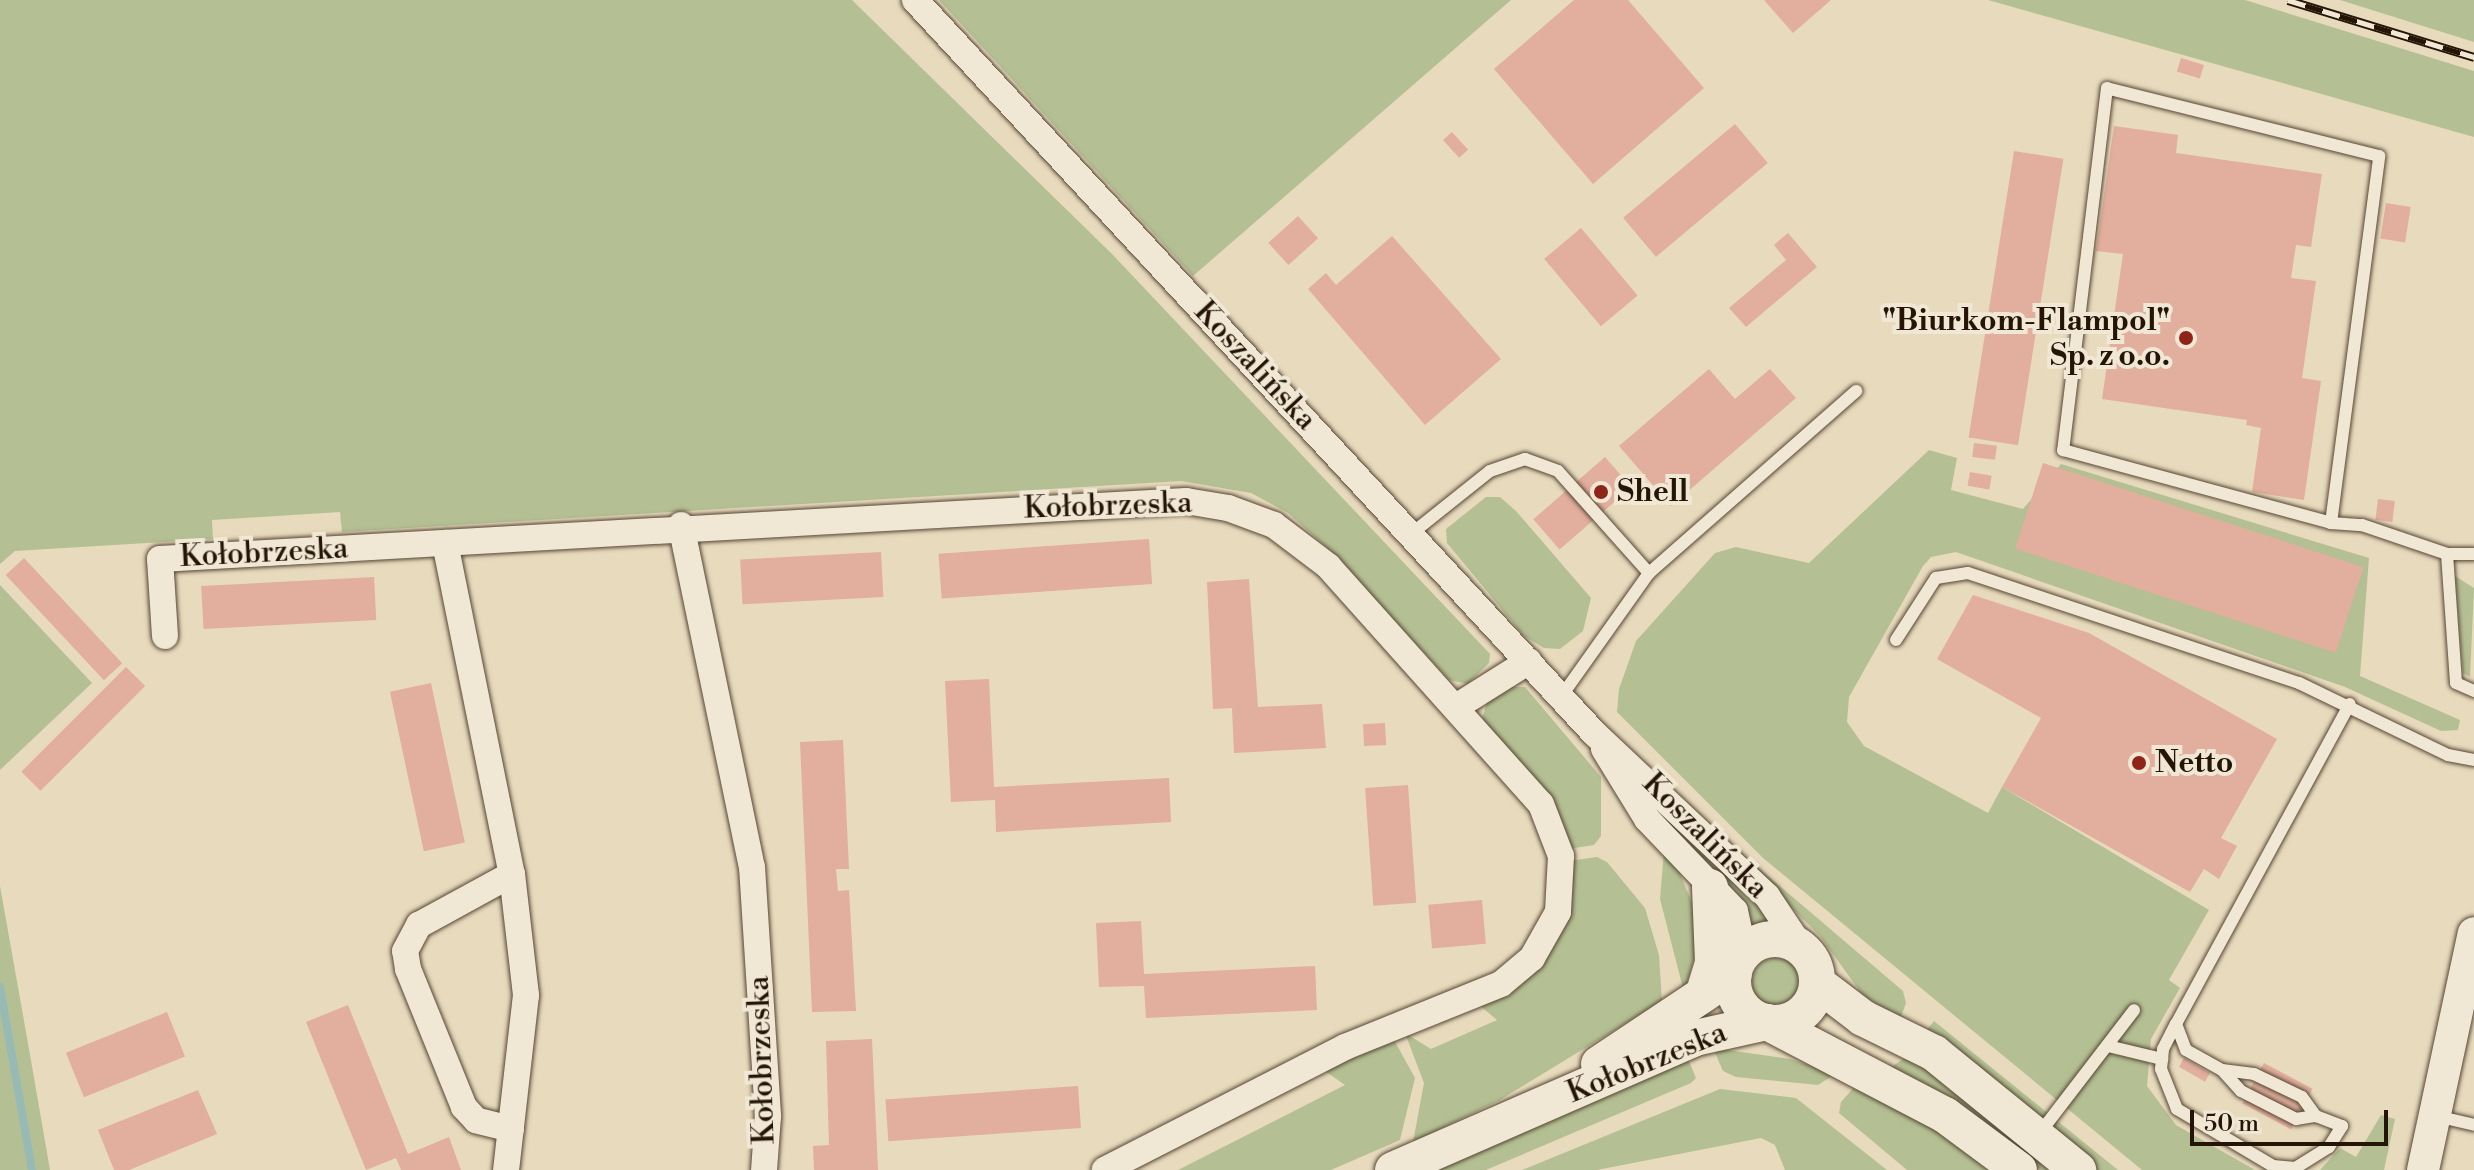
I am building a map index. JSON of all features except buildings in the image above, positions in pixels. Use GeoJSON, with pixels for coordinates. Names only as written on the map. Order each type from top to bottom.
{"type":"FeatureCollection","features":[{"type":"Feature","properties":{"kind":"main road"},"geometry":{"type":"LineString","coordinates":[[1710,887],[1713,962],[1728,972],[1743,1009],[1945,1115],[2019,1170]]}},
{"type":"Feature","properties":{"kind":"main road"},"geometry":{"type":"LineString","coordinates":[[1728,972],[1766,940],[1803,950],[1817,983],[1863,1018],[1934,1053],[2078,1170]]}},
{"type":"Feature","properties":{"kind":"main road","name":"Kołobrzeska"},"geometry":{"type":"LineString","coordinates":[[1528,1112],[1728,972]]}},
{"type":"Feature","properties":{"kind":"main road"},"geometry":{"type":"LineString","coordinates":[[1767,1022],[1801,1014],[1817,983]]}},
{"type":"Feature","properties":{"kind":"main road","name":"Kołobrzeska"},"geometry":{"type":"LineString","coordinates":[[1393,1170],[1695,1038],[1767,1022]]}},
{"type":"Feature","properties":{"kind":"street","name":"Koszalińska"},"geometry":{"type":"LineString","coordinates":[[915,0],[1594,733],[1767,896],[1803,950]]}},
{"type":"Feature","properties":{"kind":"street","name":"Kołobrzeska"},"geometry":{"type":"LineString","coordinates":[[165,636],[160,559],[445,543],[681,525],[1206,503],[1274,525],[1314,552],[1534,794],[1559,842],[1563,871],[1558,912],[1532,958],[1487,991],[1345,1047],[1105,1170]]}},
{"type":"Feature","properties":{"kind":"street","name":"Kołobrzeska"},"geometry":{"type":"LineString","coordinates":[[681,525],[752,867],[768,1116],[764,1170]]}},
{"type":"Feature","properties":{"kind":"street"},"geometry":{"type":"LineString","coordinates":[[445,543],[512,874],[526,1012],[506,1170]]}},
{"type":"Feature","properties":{"kind":"street"},"geometry":{"type":"LineString","coordinates":[[1456,707],[1529,661]]}},
{"type":"Feature","properties":{"kind":"street","name":"Koszalińska"},"geometry":{"type":"LineString","coordinates":[[1594,733],[1647,819],[1735,911],[1728,972]]}},
{"type":"Feature","properties":{"kind":"street"},"geometry":{"type":"LineString","coordinates":[[511,1129],[476,1120],[464,1107],[408,969],[405,951],[419,925],[512,874]]}},
{"type":"Feature","properties":{"kind":"street"},"geometry":{"type":"LineString","coordinates":[[2423,1170],[2474,933]]}},
{"type":"Feature","properties":{"kind":"lane"},"geometry":{"type":"LineString","coordinates":[[2331,523],[2379,156],[2107,88],[2063,450],[2331,523],[2362,525],[2447,554],[2474,554]]}},
{"type":"Feature","properties":{"kind":"lane"},"geometry":{"type":"LineString","coordinates":[[1561,697],[1649,573],[1856,391]]}},
{"type":"Feature","properties":{"kind":"lane"},"geometry":{"type":"LineString","coordinates":[[1411,534],[1490,471],[1525,459],[1558,471],[1649,573]]}},
{"type":"Feature","properties":{"kind":"lane"},"geometry":{"type":"LineString","coordinates":[[2447,554],[2456,683],[2474,691]]}},
{"type":"Feature","properties":{"kind":"lane"},"geometry":{"type":"LineString","coordinates":[[1896,640],[1925,588],[1954,571],[2350,704],[2439,751],[2474,760]]}},
{"type":"Feature","properties":{"kind":"lane"},"geometry":{"type":"LineString","coordinates":[[2176,1024],[2186,1050],[2222,1070],[2241,1091],[2296,1119],[2316,1116],[2342,1126],[2312,1161],[2295,1168],[2273,1166],[2177,1109],[2165,1086],[2162,1059],[2176,1024],[2350,704]]}},
{"type":"Feature","properties":{"kind":"lane"},"geometry":{"type":"LineString","coordinates":[[2037,1136],[2134,1010]]}},
{"type":"Feature","properties":{"kind":"lane"},"geometry":{"type":"LineString","coordinates":[[2108,1046],[2162,1059]]}},
{"type":"Feature","properties":{"kind":"lane"},"geometry":{"type":"LineString","coordinates":[[2222,1070],[2254,1074],[2302,1097],[2316,1116]]}},
{"type":"Feature","properties":{"kind":"lane"},"geometry":{"type":"LineString","coordinates":[[2436,1116],[2474,1125]]}},
{"type":"Feature","properties":{"kind":"green space"},"geometry":{"type":"Polygon","coordinates":[[[0,0],[852,0],[1112,254],[1490,654],[1489,663],[1468,684],[1449,680],[1332,552],[1288,513],[1251,493],[1181,481],[342,532],[340,512],[212,520],[213,539],[15,551],[0,564],[0,0]]]}},
{"type":"Feature","properties":{"kind":"green space"},"geometry":{"type":"Polygon","coordinates":[[[939,0],[1511,0],[1193,276],[939,0]]]}},
{"type":"Feature","properties":{"kind":"green space"},"geometry":{"type":"Polygon","coordinates":[[[1988,0],[2245,0],[2474,71],[2474,137],[1988,0]]]}},
{"type":"Feature","properties":{"kind":"green space"},"geometry":{"type":"Polygon","coordinates":[[[2340,0],[2474,0],[2474,42],[2340,0]]]}},
{"type":"Feature","properties":{"kind":"green space"},"geometry":{"type":"Polygon","coordinates":[[[1929,450],[1957,458],[1951,490],[2023,509],[2061,464],[2369,558],[2360,676],[2460,720],[2458,730],[2441,731],[2345,687],[1956,552],[1931,557],[1923,566],[1849,697],[1847,722],[1864,746],[1988,813],[2002,787],[2209,910],[2169,980],[2180,988],[2151,1039],[2147,1086],[2176,1125],[2255,1170],[2142,1170],[1763,858],[1617,712],[1619,689],[1636,641],[1715,553],[1736,547],[1809,563],[1929,450]]]}},
{"type":"Feature","properties":{"kind":"green space"},"geometry":{"type":"Polygon","coordinates":[[[1486,497],[1500,497],[1516,511],[1591,598],[1583,631],[1560,649],[1544,648],[1524,636],[1447,543],[1446,529],[1486,497]]]}},
{"type":"Feature","properties":{"kind":"green space"},"geometry":{"type":"Polygon","coordinates":[[[2455,576],[2474,588],[2470,677],[2463,673],[2455,576]]]}},
{"type":"Feature","properties":{"kind":"green space"},"geometry":{"type":"Polygon","coordinates":[[[0,585],[92,683],[0,770],[0,585]]]}},
{"type":"Feature","properties":{"kind":"green space"},"geometry":{"type":"Polygon","coordinates":[[[1511,687],[1525,687],[1601,777],[1601,836],[1594,845],[1568,849],[1482,720],[1487,702],[1511,687]]]}},
{"type":"Feature","properties":{"kind":"green space"},"geometry":{"type":"Polygon","coordinates":[[[1713,829],[1903,991],[1906,1003],[1901,1017],[1864,997],[1820,936],[1713,829]]]}},
{"type":"Feature","properties":{"kind":"green space"},"geometry":{"type":"Polygon","coordinates":[[[1697,841],[1769,910],[1778,929],[1746,934],[1686,850],[1697,841]]]}},
{"type":"Feature","properties":{"kind":"green space"},"geometry":{"type":"Polygon","coordinates":[[[1664,851],[1675,862],[1703,929],[1684,992],[1660,899],[1664,851]]]}},
{"type":"Feature","properties":{"kind":"green space"},"geometry":{"type":"Polygon","coordinates":[[[1597,857],[1607,862],[1645,908],[1659,955],[1662,1001],[1500,1100],[1413,1142],[1424,1083],[1405,1033],[1431,1049],[1497,1020],[1478,1004],[1508,990],[1569,861],[1597,857]]]}},
{"type":"Feature","properties":{"kind":"green space"},"geometry":{"type":"Polygon","coordinates":[[[0,886],[29,1049],[50,1170],[0,1170],[0,886]]]}},
{"type":"Feature","properties":{"kind":"green space"},"geometry":{"type":"Polygon","coordinates":[[[1776,958],[1793,965],[1800,982],[1793,999],[1776,1006],[1759,999],[1752,982],[1759,965],[1776,958]]]}},
{"type":"Feature","properties":{"kind":"green space"},"geometry":{"type":"Polygon","coordinates":[[[1934,1021],[2118,1170],[2096,1170],[1925,1032],[1934,1021]]]}},
{"type":"Feature","properties":{"kind":"green space"},"geometry":{"type":"Polygon","coordinates":[[[1393,1038],[1415,1078],[1400,1140],[1331,1170],[1178,1170],[1345,1085],[1322,1069],[1393,1038]]]}},
{"type":"Feature","properties":{"kind":"green space"},"geometry":{"type":"Polygon","coordinates":[[[1713,1048],[1790,1059],[1835,1074],[1818,1085],[1736,1077],[1723,1071],[1713,1048]]]}},
{"type":"Feature","properties":{"kind":"green space"},"geometry":{"type":"Polygon","coordinates":[[[1909,1055],[2053,1170],[2041,1170],[1890,1068],[1909,1055]]]}},
{"type":"Feature","properties":{"kind":"green space"},"geometry":{"type":"Polygon","coordinates":[[[1688,1059],[1696,1078],[1691,1083],[1486,1170],[1431,1170],[1688,1059]]]}},
{"type":"Feature","properties":{"kind":"green space"},"geometry":{"type":"Polygon","coordinates":[[[1857,1084],[1888,1098],[1996,1170],[1907,1170],[1839,1113],[1841,1102],[1857,1084]]]}},
{"type":"Feature","properties":{"kind":"green space"},"geometry":{"type":"Polygon","coordinates":[[[1720,1089],[1796,1098],[1887,1170],[1785,1170],[1775,1145],[1761,1138],[1597,1170],[1522,1170],[1720,1089]]]}},
{"type":"Feature","properties":{"kind":"green space"},"geometry":{"type":"Polygon","coordinates":[[[2381,1115],[2395,1119],[2384,1170],[2320,1170],[2340,1148],[2356,1157],[2381,1115]]]}},
{"type":"Feature","properties":{"kind":"waterway"},"geometry":{"type":"LineString","coordinates":[[0,987],[32,1170]]}},
{"type":"Feature","properties":{"kind":"railway"},"geometry":{"type":"LineString","coordinates":[[2288,0],[2474,57]]}},
{"type":"Feature","properties":{"kind":"place","name":"\"Biurkom-Flampol\" Sp. z o.o."},"geometry":{"type":"Point","coordinates":[2186,338]}},
{"type":"Feature","properties":{"kind":"place","name":"Shell"},"geometry":{"type":"Point","coordinates":[1601,492]}},
{"type":"Feature","properties":{"kind":"place","name":"Netto"},"geometry":{"type":"Point","coordinates":[2139,763]}}]}
